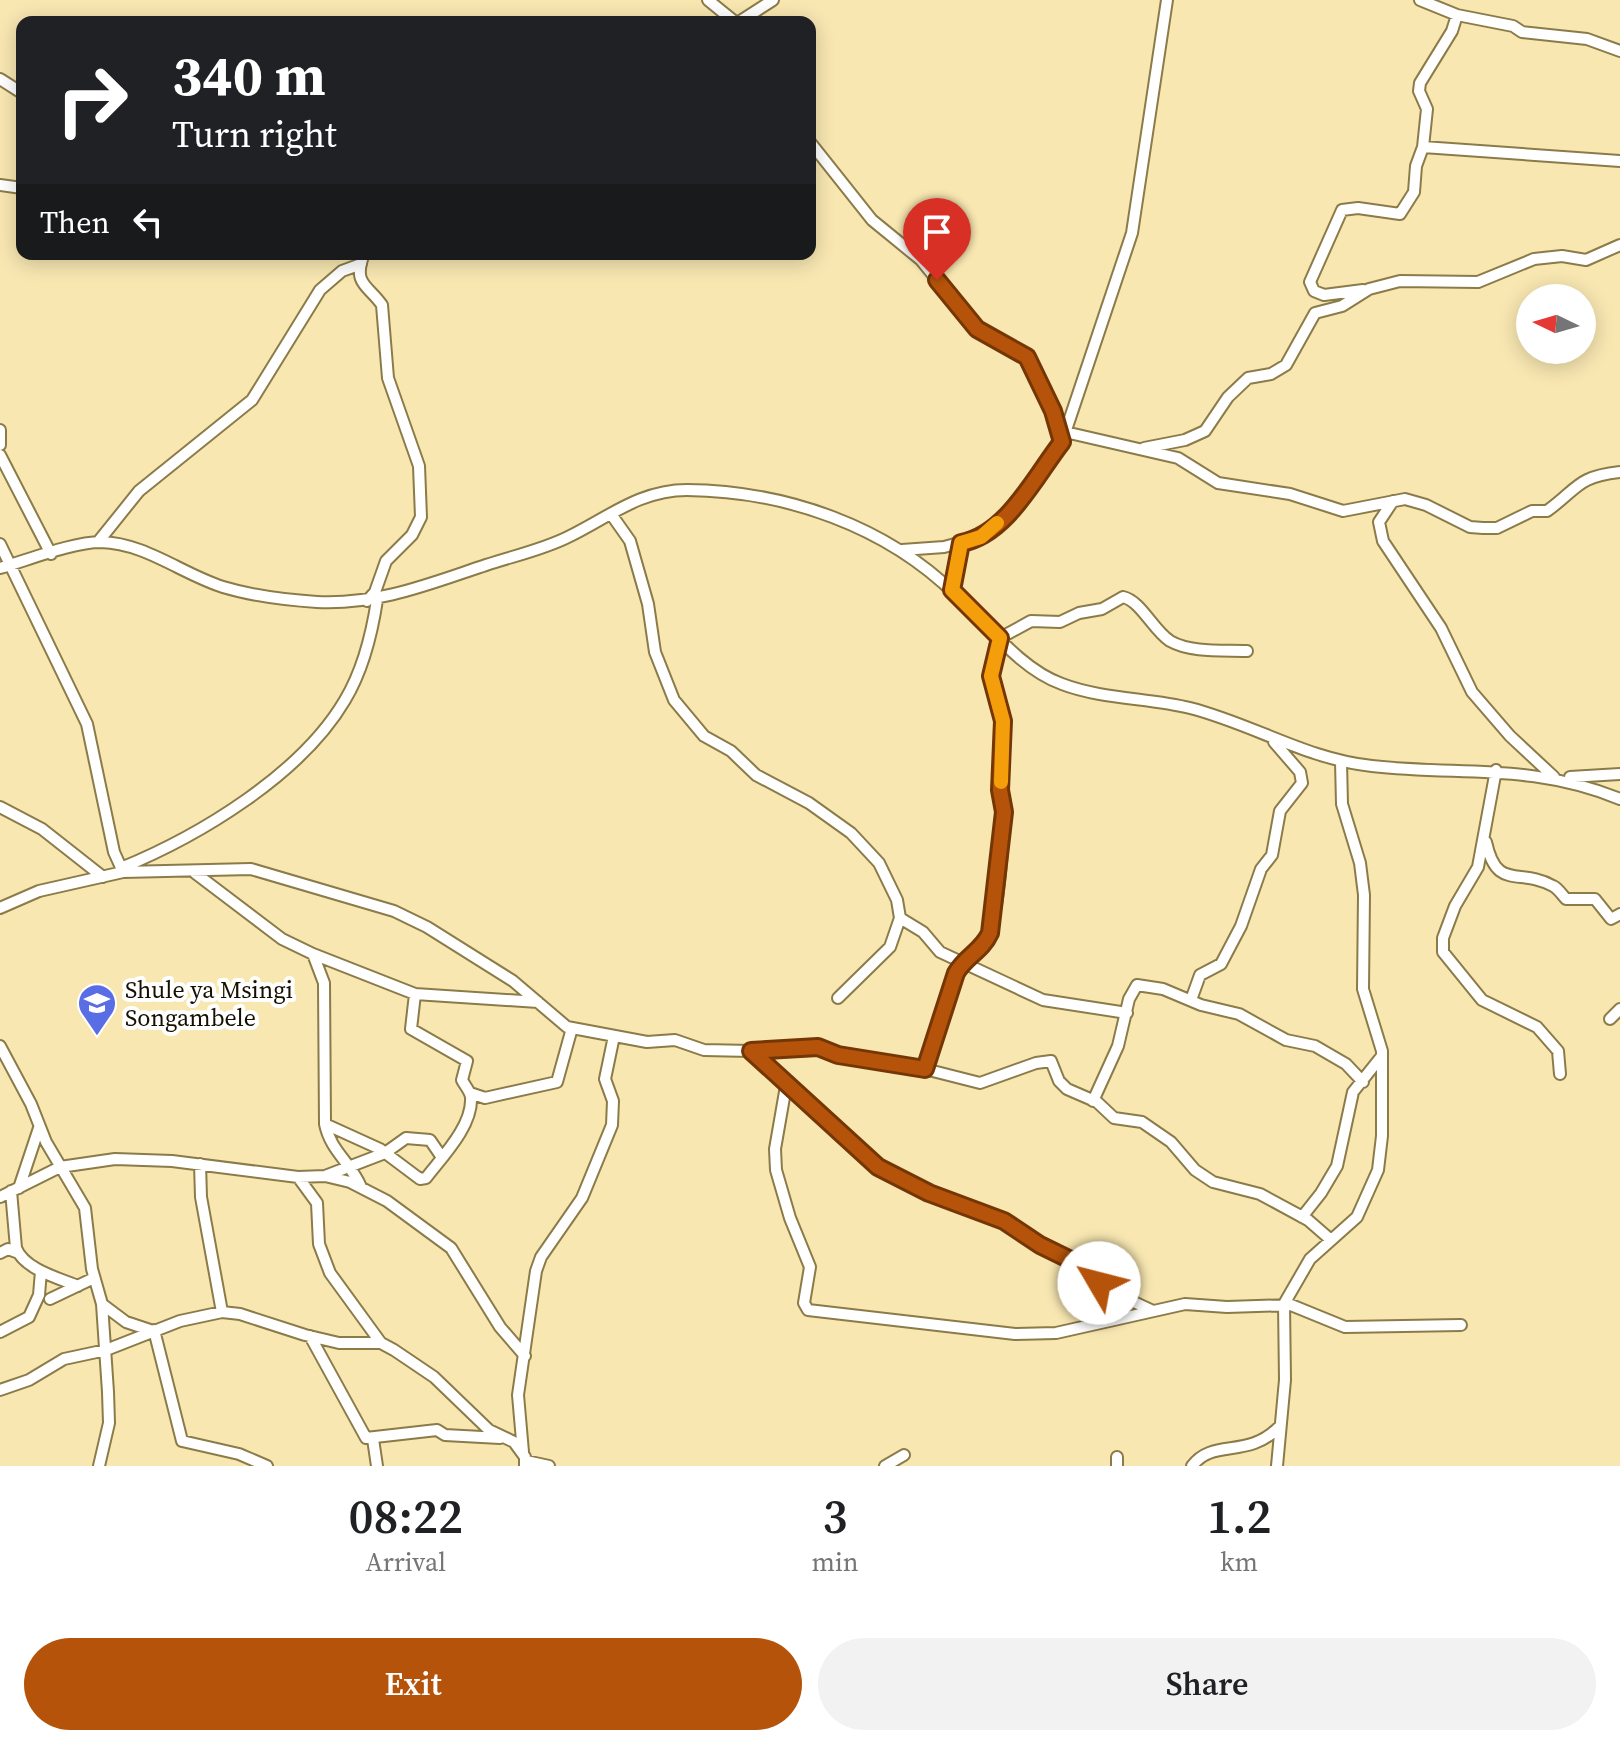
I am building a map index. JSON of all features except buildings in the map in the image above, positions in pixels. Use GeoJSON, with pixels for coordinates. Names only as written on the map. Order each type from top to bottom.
{"type":"FeatureCollection","features":[{"type":"Feature","properties":{"kind":"street"},"geometry":{"type":"LineString","coordinates":[[708,0],[729,16]]}},
{"type":"Feature","properties":{"kind":"street"},"geometry":{"type":"LineString","coordinates":[[747,16],[773,0]]}},
{"type":"Feature","properties":{"kind":"street"},"geometry":{"type":"LineString","coordinates":[[902,550],[961,543],[981,537],[1008,513],[1063,437],[1132,233],[1167,0]]}},
{"type":"Feature","properties":{"kind":"street"},"geometry":{"type":"LineString","coordinates":[[1420,0],[1457,15],[1513,26],[1522,32],[1587,39],[1620,51]]}},
{"type":"Feature","properties":{"kind":"street"},"geometry":{"type":"LineString","coordinates":[[1457,15],[1452,31],[1420,83],[1419,91],[1427,109],[1415,187],[1402,212],[1342,210],[1310,282],[1314,291],[1324,295],[1413,280],[1478,282],[1534,259],[1562,256],[1586,260],[1620,245]]}},
{"type":"Feature","properties":{"kind":"street"},"geometry":{"type":"LineString","coordinates":[[1423,147],[1620,161]]}},
{"type":"Feature","properties":{"kind":"street"},"geometry":{"type":"LineString","coordinates":[[816,150],[872,220],[921,260],[977,329],[1027,357],[1063,437]]}},
{"type":"Feature","properties":{"kind":"street"},"geometry":{"type":"LineString","coordinates":[[98,542],[139,491],[252,400],[300,326],[311,301],[342,271],[360,260]]}},
{"type":"Feature","properties":{"kind":"street"},"geometry":{"type":"LineString","coordinates":[[0,908],[39,891],[122,870],[220,819],[295,758],[322,730],[351,686],[367,646],[372,600],[386,561],[416,529],[422,497],[412,438],[388,378],[382,305],[362,285],[362,260]]}},
{"type":"Feature","properties":{"kind":"street"},"geometry":{"type":"LineString","coordinates":[[1138,449],[1177,442],[1205,431],[1233,391],[1248,378],[1271,374],[1286,365],[1315,313],[1342,306],[1369,289]]}},
{"type":"Feature","properties":{"kind":"street"},"geometry":{"type":"LineString","coordinates":[[0,430],[0,445]]}},
{"type":"Feature","properties":{"kind":"street"},"geometry":{"type":"LineString","coordinates":[[1063,437],[1138,449],[1186,461],[1218,483],[1290,494],[1331,509],[1358,510],[1395,500],[1415,501],[1470,527],[1497,528],[1532,511],[1547,511],[1579,481],[1620,472]]}},
{"type":"Feature","properties":{"kind":"street"},"geometry":{"type":"LineString","coordinates":[[0,455],[51,554]]}},
{"type":"Feature","properties":{"kind":"street"},"geometry":{"type":"LineString","coordinates":[[4,567],[98,542],[144,551],[221,586],[247,593],[318,602],[372,600],[564,539],[661,491],[707,492],[777,501],[824,512],[902,550],[952,590],[1024,662],[1063,685],[1190,708],[1341,762],[1496,770],[1554,777],[1620,774]]}},
{"type":"Feature","properties":{"kind":"street"},"geometry":{"type":"LineString","coordinates":[[1395,500],[1379,522],[1383,541],[1441,628],[1472,692],[1510,736],[1554,777],[1620,799]]}},
{"type":"Feature","properties":{"kind":"street"},"geometry":{"type":"LineString","coordinates":[[611,514],[630,541],[648,604],[655,652],[674,700],[704,736],[731,751],[751,772],[809,803],[863,844],[879,863],[893,892],[900,918],[896,934],[884,955],[838,998]]}},
{"type":"Feature","properties":{"kind":"street"},"geometry":{"type":"LineString","coordinates":[[952,590],[961,543]]}},
{"type":"Feature","properties":{"kind":"street"},"geometry":{"type":"LineString","coordinates":[[0,544],[4,567],[87,724],[114,852],[122,870]]}},
{"type":"Feature","properties":{"kind":"street"},"geometry":{"type":"LineString","coordinates":[[925,1069],[952,983],[963,960],[981,950],[992,923],[1005,806],[1000,790],[1003,721],[991,676],[1000,638],[1031,621],[1060,622],[1079,613],[1102,609],[1123,597],[1133,601],[1146,620],[1173,643],[1199,649],[1247,651]]}},
{"type":"Feature","properties":{"kind":"street"},"geometry":{"type":"LineString","coordinates":[[1191,1000],[1200,975],[1221,964],[1241,926],[1261,869],[1272,855],[1280,811],[1302,783],[1300,772],[1273,740]]}},
{"type":"Feature","properties":{"kind":"street"},"geometry":{"type":"LineString","coordinates":[[1277,1466],[1278,1428],[1285,1380],[1284,1304],[1310,1259],[1357,1217],[1378,1170],[1382,1056],[1363,989],[1364,895],[1360,863],[1342,804],[1341,762]]}},
{"type":"Feature","properties":{"kind":"street"},"geometry":{"type":"LineString","coordinates":[[1496,770],[1478,867],[1448,925],[1443,952],[1482,1000],[1537,1027],[1558,1051],[1560,1074]]}},
{"type":"Feature","properties":{"kind":"street"},"geometry":{"type":"LineString","coordinates":[[0,807],[42,829],[106,876]]}},
{"type":"Feature","properties":{"kind":"street"},"geometry":{"type":"LineString","coordinates":[[1485,838],[1490,860],[1499,872],[1554,886],[1566,899],[1595,899],[1611,919],[1620,914]]}},
{"type":"Feature","properties":{"kind":"street"},"geometry":{"type":"LineString","coordinates":[[106,876],[114,852]]}},
{"type":"Feature","properties":{"kind":"street"},"geometry":{"type":"LineString","coordinates":[[122,870],[176,869],[193,872],[251,869],[394,911],[473,953],[572,1028],[647,1042],[675,1040],[704,1050],[818,1047],[838,1055],[925,1069],[980,1083],[1024,1066],[1051,1061],[1062,1086],[1093,1101],[1114,1118],[1142,1122],[1171,1142],[1189,1164],[1213,1182],[1260,1194],[1302,1217],[1331,1240]]}},
{"type":"Feature","properties":{"kind":"street"},"geometry":{"type":"LineString","coordinates":[[193,872],[282,939],[415,994],[538,1002]]}},
{"type":"Feature","properties":{"kind":"street"},"geometry":{"type":"LineString","coordinates":[[900,918],[923,932],[940,952],[963,960],[1043,1000],[1127,1013]]}},
{"type":"Feature","properties":{"kind":"street"},"geometry":{"type":"LineString","coordinates":[[313,954],[322,971],[325,1124],[332,1146],[349,1164],[361,1187]]}},
{"type":"Feature","properties":{"kind":"street"},"geometry":{"type":"LineString","coordinates":[[322,971],[329,960]]}},
{"type":"Feature","properties":{"kind":"street"},"geometry":{"type":"LineString","coordinates":[[1093,1101],[1118,1046],[1129,999],[1137,985],[1163,989],[1239,1014],[1286,1040],[1315,1046],[1346,1064],[1363,1082]]}},
{"type":"Feature","properties":{"kind":"street"},"geometry":{"type":"LineString","coordinates":[[415,994],[411,1029],[466,1058],[462,1080],[470,1093],[485,1098],[557,1082],[572,1028]]}},
{"type":"Feature","properties":{"kind":"street"},"geometry":{"type":"LineString","coordinates":[[1610,1019],[1620,1009]]}},
{"type":"Feature","properties":{"kind":"street"},"geometry":{"type":"LineString","coordinates":[[525,1460],[518,1395],[538,1263],[582,1198],[612,1125],[613,1101],[605,1079],[614,1036]]}},
{"type":"Feature","properties":{"kind":"street"},"geometry":{"type":"LineString","coordinates":[[0,1046],[6,1052],[39,1128],[85,1208],[94,1278],[102,1304],[106,1350],[109,1423],[99,1466]]}},
{"type":"Feature","properties":{"kind":"street"},"geometry":{"type":"LineString","coordinates":[[751,1051],[878,1167],[929,1193],[1004,1221],[1040,1245],[1087,1268],[1106,1289],[1151,1310]]}},
{"type":"Feature","properties":{"kind":"street"},"geometry":{"type":"LineString","coordinates":[[1302,1217],[1331,1180],[1342,1144],[1349,1102],[1382,1056]]}},
{"type":"Feature","properties":{"kind":"street"},"geometry":{"type":"LineString","coordinates":[[785,1084],[785,1102],[775,1149],[776,1170],[790,1218],[810,1267],[804,1303],[808,1310],[1015,1334],[1056,1333],[1185,1304],[1227,1307],[1284,1304],[1345,1327],[1461,1325]]}},
{"type":"Feature","properties":{"kind":"street"},"geometry":{"type":"LineString","coordinates":[[325,1124],[385,1153],[420,1179],[426,1178],[464,1125],[470,1093]]}},
{"type":"Feature","properties":{"kind":"street"},"geometry":{"type":"LineString","coordinates":[[16,1252],[15,1190],[39,1128]]}},
{"type":"Feature","properties":{"kind":"street"},"geometry":{"type":"LineString","coordinates":[[325,1176],[349,1164],[385,1153],[400,1139],[430,1140],[441,1156]]}},
{"type":"Feature","properties":{"kind":"street"},"geometry":{"type":"LineString","coordinates":[[0,1197],[60,1167],[115,1159],[200,1164],[298,1177],[325,1176],[361,1187],[387,1201],[451,1248],[500,1327],[525,1356]]}},
{"type":"Feature","properties":{"kind":"street"},"geometry":{"type":"LineString","coordinates":[[200,1164],[201,1197],[222,1312]]}},
{"type":"Feature","properties":{"kind":"street"},"geometry":{"type":"LineString","coordinates":[[298,1177],[317,1203],[319,1244],[330,1273],[381,1343],[434,1377],[472,1416],[503,1438]]}},
{"type":"Feature","properties":{"kind":"street"},"geometry":{"type":"LineString","coordinates":[[0,1253],[8,1249],[16,1252],[41,1271],[78,1286]]}},
{"type":"Feature","properties":{"kind":"street"},"geometry":{"type":"LineString","coordinates":[[0,1332],[29,1317],[39,1295],[41,1271]]}},
{"type":"Feature","properties":{"kind":"street"},"geometry":{"type":"LineString","coordinates":[[50,1299],[94,1278]]}},
{"type":"Feature","properties":{"kind":"street"},"geometry":{"type":"LineString","coordinates":[[102,1304],[122,1318],[153,1330]]}},
{"type":"Feature","properties":{"kind":"street"},"geometry":{"type":"LineString","coordinates":[[0,1390],[29,1380],[64,1359],[106,1350],[186,1319],[222,1312],[240,1314],[339,1343],[381,1343]]}},
{"type":"Feature","properties":{"kind":"street"},"geometry":{"type":"LineString","coordinates":[[122,1318],[126,1325],[124,1342]]}},
{"type":"Feature","properties":{"kind":"street"},"geometry":{"type":"LineString","coordinates":[[153,1330],[182,1441],[239,1454],[267,1466]]}},
{"type":"Feature","properties":{"kind":"street"},"geometry":{"type":"LineString","coordinates":[[310,1336],[346,1397],[361,1432],[373,1439]]}},
{"type":"Feature","properties":{"kind":"street"},"geometry":{"type":"LineString","coordinates":[[1192,1466],[1207,1452],[1253,1446],[1278,1428]]}},
{"type":"Feature","properties":{"kind":"street"},"geometry":{"type":"LineString","coordinates":[[373,1439],[389,1433],[427,1430],[503,1438],[514,1442],[525,1460],[549,1466]]}},
{"type":"Feature","properties":{"kind":"street"},"geometry":{"type":"LineString","coordinates":[[373,1439],[377,1466]]}},
{"type":"Feature","properties":{"kind":"street"},"geometry":{"type":"LineString","coordinates":[[885,1466],[904,1455]]}},
{"type":"Feature","properties":{"kind":"slow traffic"},"geometry":{"type":"LineString","coordinates":[[997,523],[981,537],[961,543],[961,556],[952,590],[1000,638],[991,676],[1003,721],[1001,782]]}},
{"type":"Feature","properties":{"kind":"place","name":"Shule ya Msingi Songambele"},"geometry":{"type":"Point","coordinates":[97,1037]}},
{"type":"Feature","properties":{"kind":"route"},"geometry":{"type":"LineString","coordinates":[[937,280],[977,329],[1027,357],[1053,411],[1062,442],[1008,513],[981,537],[961,543],[961,556],[952,590],[1000,638],[991,676],[1003,721],[1000,790],[1005,806],[990,933],[981,950],[963,960],[956,973],[925,1069],[833,1054],[818,1047],[751,1051],[878,1167],[929,1193],[1004,1221],[1040,1245],[1087,1268],[1099,1283]]}}]}
